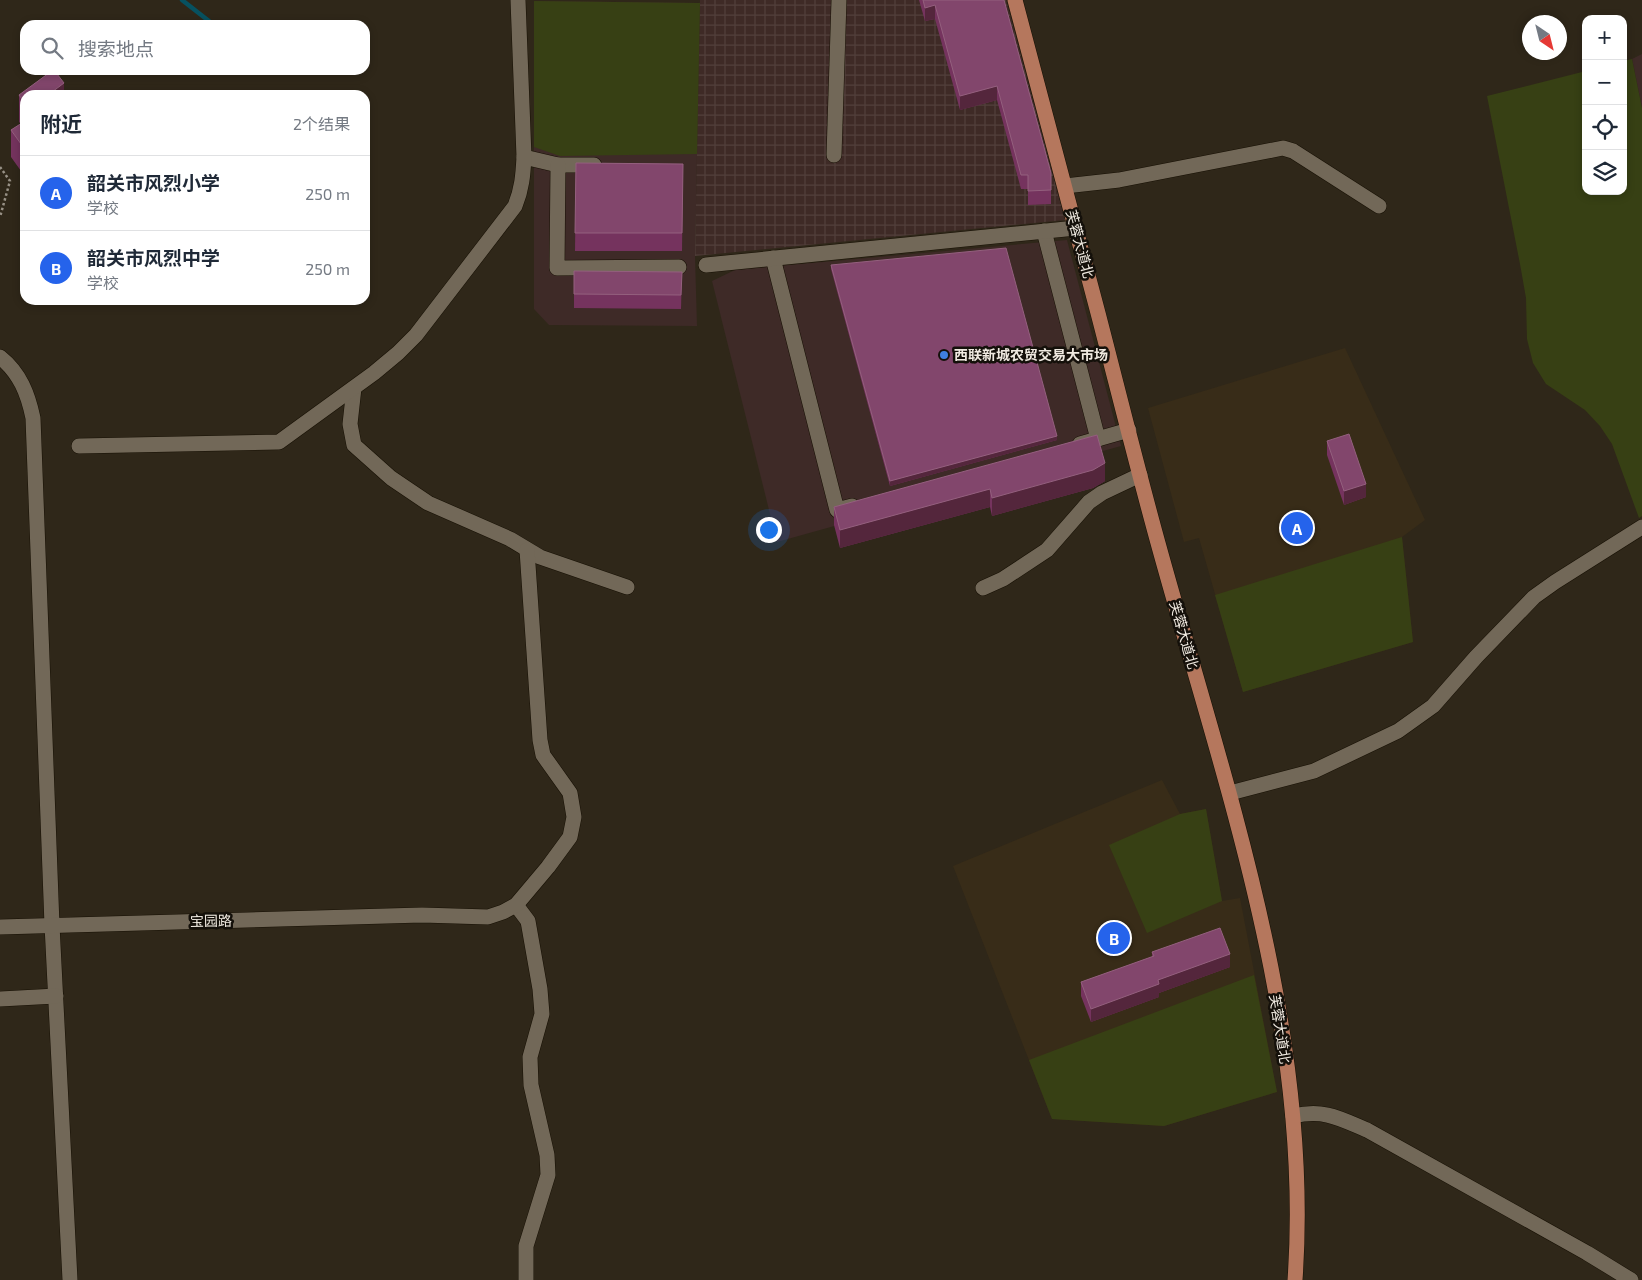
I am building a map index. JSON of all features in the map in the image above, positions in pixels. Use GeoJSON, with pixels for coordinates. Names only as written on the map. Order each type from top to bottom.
{"type":"FeatureCollection","features":[{"type":"Feature","properties":{"kind":"main road","name":"芙蓉大道北"},"geometry":{"type":"LineString","coordinates":[[1015,0],[1157,541],[1230,793],[1264,935],[1279,1012],[1292,1116],[1297,1175],[1295,1280]]}},
{"type":"Feature","properties":{"kind":"street"},"geometry":{"type":"LineString","coordinates":[[79,446],[279,442],[354,388],[398,353],[416,334],[515,206],[523,182],[524,158],[518,0]]}},
{"type":"Feature","properties":{"kind":"street"},"geometry":{"type":"LineString","coordinates":[[834,155],[839,0]]}},
{"type":"Feature","properties":{"kind":"street"},"geometry":{"type":"LineString","coordinates":[[1065,186],[1119,180],[1283,148],[1293,151],[1379,206]]}},
{"type":"Feature","properties":{"kind":"street"},"geometry":{"type":"LineString","coordinates":[[524,158],[558,165],[604,165]]}},
{"type":"Feature","properties":{"kind":"street"},"geometry":{"type":"LineString","coordinates":[[558,165],[557,268],[679,267]]}},
{"type":"Feature","properties":{"kind":"street"},"geometry":{"type":"LineString","coordinates":[[706,265],[1076,228]]}},
{"type":"Feature","properties":{"kind":"street"},"geometry":{"type":"LineString","coordinates":[[1044,231],[1098,439]]}},
{"type":"Feature","properties":{"kind":"street"},"geometry":{"type":"LineString","coordinates":[[773,258],[837,510],[866,502]]}},
{"type":"Feature","properties":{"kind":"street"},"geometry":{"type":"LineString","coordinates":[[0,357],[15,372],[23,384],[29,398],[33,418],[52,925],[70,1280]]}},
{"type":"Feature","properties":{"kind":"street"},"geometry":{"type":"LineString","coordinates":[[354,388],[350,424],[354,445],[391,478],[428,503],[510,539],[540,557],[627,587]]}},
{"type":"Feature","properties":{"kind":"street"},"geometry":{"type":"LineString","coordinates":[[1069,447],[1129,430]]}},
{"type":"Feature","properties":{"kind":"street"},"geometry":{"type":"LineString","coordinates":[[983,588],[1003,579],[1047,550],[1089,502],[1102,493],[1140,475]]}},
{"type":"Feature","properties":{"kind":"street"},"geometry":{"type":"LineString","coordinates":[[1230,793],[1314,771],[1398,731],[1433,706],[1476,657],[1534,597],[1642,527]]}},
{"type":"Feature","properties":{"kind":"street"},"geometry":{"type":"LineString","coordinates":[[526,1280],[526,1246],[548,1175],[547,1155],[531,1085],[530,1057],[542,1014],[540,989],[528,920],[516,905],[570,838],[574,817],[570,793],[543,755],[540,740],[527,550]]}},
{"type":"Feature","properties":{"kind":"street","name":"宝园路"},"geometry":{"type":"LineString","coordinates":[[0,927],[422,915],[488,917],[516,905]]}},
{"type":"Feature","properties":{"kind":"street"},"geometry":{"type":"LineString","coordinates":[[0,999],[56,996]]}},
{"type":"Feature","properties":{"kind":"street"},"geometry":{"type":"LineString","coordinates":[[1292,1116],[1319,1113],[1336,1117],[1367,1130],[1631,1280]]}},
{"type":"Feature","properties":{"kind":"street"},"geometry":{"type":"LineString","coordinates":[[1587,1254],[1642,1275]]}},
{"type":"Feature","properties":{"kind":"path"},"geometry":{"type":"LineString","coordinates":[[0,167],[10,181],[0,218]]}},
{"type":"Feature","properties":{"kind":"shaded area"},"geometry":{"type":"Polygon","coordinates":[[[700,0],[1006,0],[1065,220],[695,256],[700,0]]]}},
{"type":"Feature","properties":{"kind":"shaded area"},"geometry":{"type":"Polygon","coordinates":[[[534,1],[700,3],[695,256],[697,326],[549,325],[534,309],[534,1]]]}},
{"type":"Feature","properties":{"kind":"shaded area"},"geometry":{"type":"Polygon","coordinates":[[[1642,54],[1642,108],[1632,59],[1642,54]]]}},
{"type":"Feature","properties":{"kind":"shaded area"},"geometry":{"type":"Polygon","coordinates":[[[1067,240],[1121,446],[777,542],[712,281],[735,270],[1067,240]]]}},
{"type":"Feature","properties":{"kind":"shaded area"},"geometry":{"type":"Polygon","coordinates":[[[1345,348],[1425,520],[1402,537],[1413,642],[1243,692],[1199,538],[1184,542],[1148,408],[1345,348]]]}},
{"type":"Feature","properties":{"kind":"shaded area"},"geometry":{"type":"Polygon","coordinates":[[[1162,780],[1180,814],[1206,809],[1222,901],[1240,898],[1277,1092],[1164,1126],[1052,1119],[953,866],[1162,780]]]}},
{"type":"Feature","properties":{"kind":"green space"},"geometry":{"type":"Polygon","coordinates":[[[534,1],[700,3],[697,154],[560,156],[534,147],[534,1]]]}},
{"type":"Feature","properties":{"kind":"green space"},"geometry":{"type":"Polygon","coordinates":[[[1632,59],[1642,108],[1642,516],[1639,518],[1612,444],[1600,426],[1585,410],[1546,384],[1533,363],[1527,339],[1526,298],[1487,96],[1582,72],[1582,195],[1627,195],[1627,60],[1632,59]]]}},
{"type":"Feature","properties":{"kind":"green space"},"geometry":{"type":"Polygon","coordinates":[[[1402,537],[1413,642],[1243,692],[1215,595],[1402,537]]]}},
{"type":"Feature","properties":{"kind":"green space"},"geometry":{"type":"Polygon","coordinates":[[[1206,809],[1222,901],[1147,933],[1109,845],[1180,814],[1206,809]]]}},
{"type":"Feature","properties":{"kind":"green space"},"geometry":{"type":"Polygon","coordinates":[[[1254,975],[1277,1092],[1164,1126],[1052,1119],[1029,1060],[1254,975]]]}},
{"type":"Feature","properties":{"kind":"building"},"geometry":{"type":"Polygon","coordinates":[[[923,0],[1004,0],[1051,173],[1051,190],[1028,191],[1028,175],[1021,175],[997,86],[960,96],[935,5],[925,8],[923,0]]]}},
{"type":"Feature","properties":{"kind":"building"},"geometry":{"type":"Polygon","coordinates":[[[46,75],[58,75],[64,83],[55,90],[26,90],[46,75]]]}},
{"type":"Feature","properties":{"kind":"building"},"geometry":{"type":"Polygon","coordinates":[[[20,124],[20,143],[11,130],[20,124]]]}},
{"type":"Feature","properties":{"kind":"building"},"geometry":{"type":"Polygon","coordinates":[[[576,163],[683,164],[682,233],[575,233],[576,163]]]}},
{"type":"Feature","properties":{"kind":"building","name":"西联新城农贸交易大市场"},"geometry":{"type":"Polygon","coordinates":[[[1006,248],[1057,436],[890,481],[831,265],[1006,248]]]}},
{"type":"Feature","properties":{"kind":"building"},"geometry":{"type":"Polygon","coordinates":[[[574,271],[682,272],[681,295],[574,294],[574,271]]]}},
{"type":"Feature","properties":{"kind":"building"},"geometry":{"type":"Polygon","coordinates":[[[1349,434],[1366,484],[1344,491],[1327,441],[1349,434]]]}},
{"type":"Feature","properties":{"kind":"building"},"geometry":{"type":"Polygon","coordinates":[[[1097,435],[1105,463],[1093,470],[992,498],[990,489],[840,530],[834,507],[1097,435]]]}},
{"type":"Feature","properties":{"kind":"building"},"geometry":{"type":"Polygon","coordinates":[[[1220,928],[1230,954],[1158,980],[1159,984],[1091,1009],[1081,982],[1154,956],[1152,952],[1220,928]]]}},
{"type":"Feature","properties":{"kind":"waterway"},"geometry":{"type":"LineString","coordinates":[[182,0],[208,20]]}},
{"type":"Feature","properties":{"kind":"place","name":"西联新城农贸交易大市场"},"geometry":{"type":"Point","coordinates":[944,355]}},
{"type":"Feature","properties":{"kind":"place","name":"韶关市风烈小学"},"geometry":{"type":"Point","coordinates":[1297,528]}},
{"type":"Feature","properties":{"kind":"place","name":"韶关市风烈中学"},"geometry":{"type":"Point","coordinates":[1114,938]}}]}
